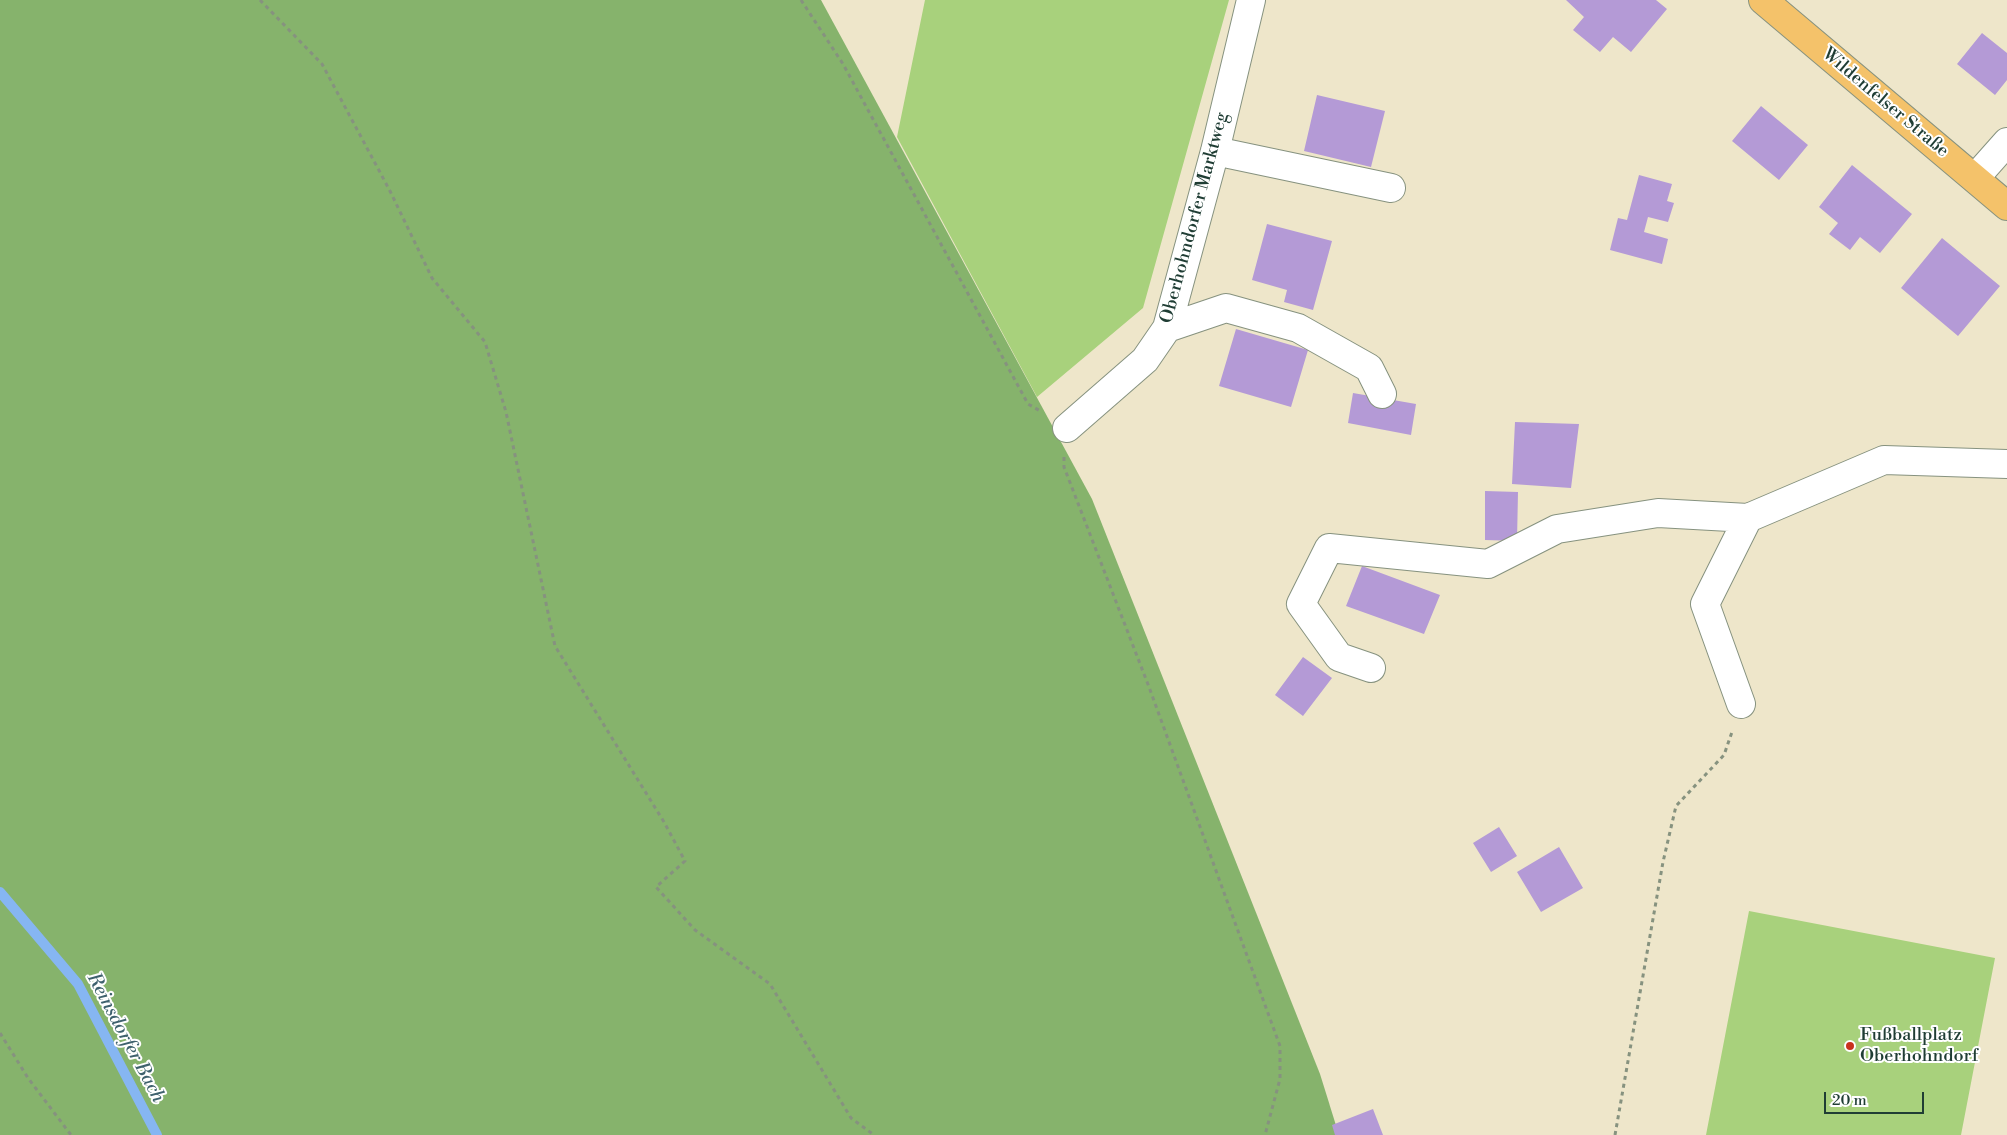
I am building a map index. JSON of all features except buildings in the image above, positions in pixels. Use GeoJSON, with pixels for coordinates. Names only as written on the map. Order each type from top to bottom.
{"type":"FeatureCollection","features":[{"type":"Feature","properties":{"kind":"main road","name":"Wildenfelser Straße"},"geometry":{"type":"LineString","coordinates":[[1763,0],[2007,206]]}},
{"type":"Feature","properties":{"kind":"street","name":"Oberhohndorfer Marktweg"},"geometry":{"type":"LineString","coordinates":[[1067,428],[1145,360],[1167,328],[1251,0]]}},
{"type":"Feature","properties":{"kind":"street"},"geometry":{"type":"LineString","coordinates":[[1975,178],[2007,142]]}},
{"type":"Feature","properties":{"kind":"street"},"geometry":{"type":"LineString","coordinates":[[1214,150],[1391,188]]}},
{"type":"Feature","properties":{"kind":"street"},"geometry":{"type":"LineString","coordinates":[[1167,328],[1226,308],[1298,328],[1369,368],[1382,394]]}},
{"type":"Feature","properties":{"kind":"street"},"geometry":{"type":"LineString","coordinates":[[1370,668],[1339,657],[1301,604],[1329,548],[1488,564],[1557,529],[1658,513],[1748,518],[1884,460],[2007,464]]}},
{"type":"Feature","properties":{"kind":"street"},"geometry":{"type":"LineString","coordinates":[[1741,704],[1705,604],[1748,518]]}},
{"type":"Feature","properties":{"kind":"path"},"geometry":{"type":"LineString","coordinates":[[260,0],[322,64],[390,192],[432,278],[485,342],[506,412],[555,646],[664,822],[685,862],[656,887],[695,930],[770,984],[851,1118],[874,1135]]}},
{"type":"Feature","properties":{"kind":"path"},"geometry":{"type":"LineString","coordinates":[[801,0],[843,64],[1028,404]]}},
{"type":"Feature","properties":{"kind":"path"},"geometry":{"type":"LineString","coordinates":[[1064,467],[1149,687],[1280,1046],[1280,1078],[1265,1135]]}},
{"type":"Feature","properties":{"kind":"path"},"geometry":{"type":"LineString","coordinates":[[1615,1135],[1663,862],[1676,806],[1724,755],[1741,704]]}},
{"type":"Feature","properties":{"kind":"path"},"geometry":{"type":"LineString","coordinates":[[0,1034],[28,1078],[71,1135]]}},
{"type":"Feature","properties":{"kind":"green space"},"geometry":{"type":"Polygon","coordinates":[[[0,0],[821,0],[1092,499],[1320,1074],[1339,1135],[0,1135],[0,0]]]}},
{"type":"Feature","properties":{"kind":"green space"},"geometry":{"type":"Polygon","coordinates":[[[925,0],[1229,0],[1143,308],[1037,397],[897,137],[925,0]]]}},
{"type":"Feature","properties":{"kind":"green space","name":"Fußballplatz Oberhohndorf"},"geometry":{"type":"Polygon","coordinates":[[[1749,911],[1995,958],[1961,1135],[1706,1135],[1749,911]]]}},
{"type":"Feature","properties":{"kind":"waterway","name":"Reinsdorfer Bach"},"geometry":{"type":"LineString","coordinates":[[0,892],[78,984],[157,1135]]}},
{"type":"Feature","properties":{"kind":"place","name":"Fußballplatz Oberhohndorf"},"geometry":{"type":"Point","coordinates":[1850,1046]}}]}
